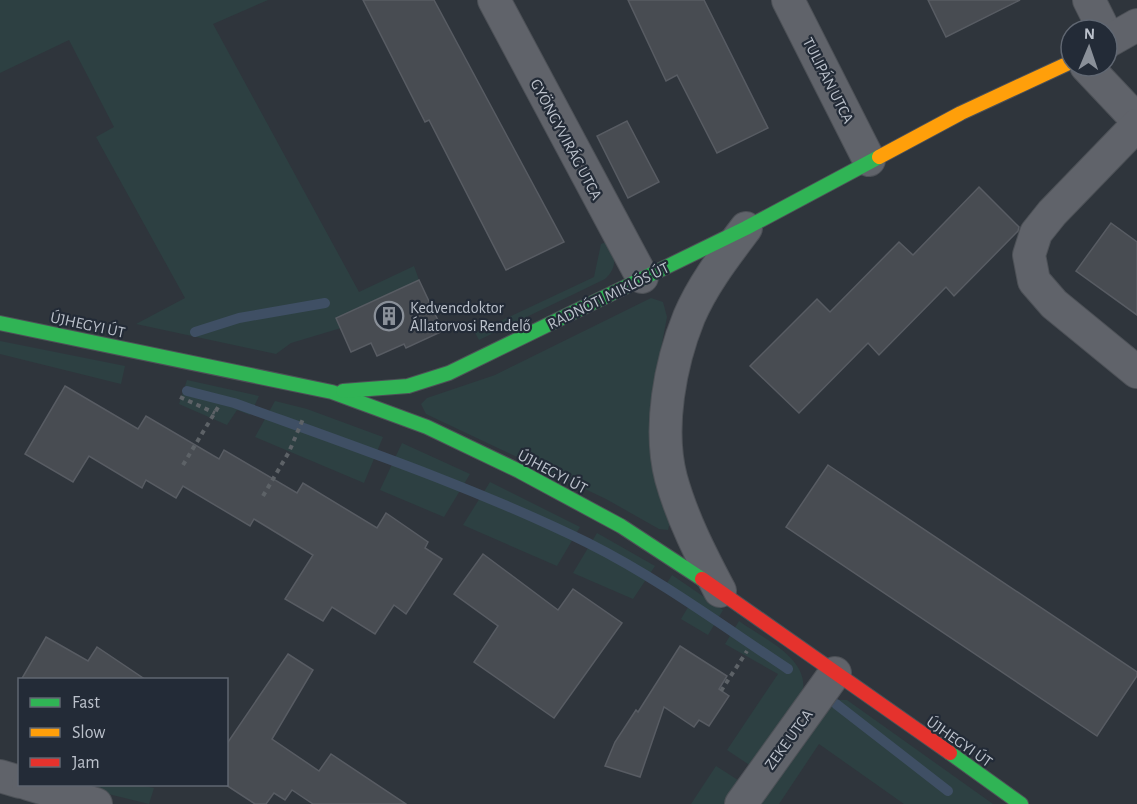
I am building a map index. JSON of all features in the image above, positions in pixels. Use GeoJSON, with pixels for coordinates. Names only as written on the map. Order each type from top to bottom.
{"type":"FeatureCollection","features":[{"type":"Feature","properties":{"kind":"street","name":"GYÖNGYVIRÁG UTCA"},"geometry":{"type":"LineString","coordinates":[[494,0],[642,277]]}},
{"type":"Feature","properties":{"kind":"street","name":"TULIPÁN UTCA"},"geometry":{"type":"LineString","coordinates":[[788,0],[869,160]]}},
{"type":"Feature","properties":{"kind":"street"},"geometry":{"type":"LineString","coordinates":[[1089,0],[1098,18]]}},
{"type":"Feature","properties":{"kind":"street"},"geometry":{"type":"LineString","coordinates":[[1119,32],[1137,25]]}},
{"type":"Feature","properties":{"kind":"street","name":"RADNÓTI MIKLÓS ÚT"},"geometry":{"type":"LineString","coordinates":[[332,392],[408,386],[449,374],[642,277],[746,228],[869,160],[961,113],[1059,68]]}},
{"type":"Feature","properties":{"kind":"street"},"geometry":{"type":"LineString","coordinates":[[1097,78],[1137,120]]}},
{"type":"Feature","properties":{"kind":"street"},"geometry":{"type":"LineString","coordinates":[[1137,125],[1052,213],[1036,233],[1029,255],[1034,281],[1054,304],[1137,372]]}},
{"type":"Feature","properties":{"kind":"street","name":"RADNÓTI MIKLÓS ÚT"},"geometry":{"type":"LineString","coordinates":[[720,591],[698,550],[670,476],[667,410],[675,361],[690,316],[712,274],[746,228]]}},
{"type":"Feature","properties":{"kind":"street","name":"ÚJHEGYI ÚT"},"geometry":{"type":"LineString","coordinates":[[0,323],[332,392],[427,428],[519,471],[621,526],[720,591],[1022,804]]}},
{"type":"Feature","properties":{"kind":"street","name":"ZEKE UTCA"},"geometry":{"type":"LineString","coordinates":[[741,804],[835,673]]}},
{"type":"Feature","properties":{"kind":"street"},"geometry":{"type":"LineString","coordinates":[[0,776],[18,781]]}},
{"type":"Feature","properties":{"kind":"street"},"geometry":{"type":"LineString","coordinates":[[35,786],[96,804]]}},
{"type":"Feature","properties":{"kind":"path"},"geometry":{"type":"LineString","coordinates":[[172,394],[215,413]]}},
{"type":"Feature","properties":{"kind":"path"},"geometry":{"type":"LineString","coordinates":[[183,465],[218,407]]}},
{"type":"Feature","properties":{"kind":"path"},"geometry":{"type":"LineString","coordinates":[[263,496],[304,417]]}},
{"type":"Feature","properties":{"kind":"path"},"geometry":{"type":"LineString","coordinates":[[722,691],[747,650]]}},
{"type":"Feature","properties":{"kind":"shaded area"},"geometry":{"type":"Polygon","coordinates":[[[0,0],[268,0],[213,24],[359,292],[414,266],[419,280],[336,318],[341,328],[291,343],[276,354],[136,324],[185,298],[96,137],[114,127],[69,40],[0,73],[0,0]]]}},
{"type":"Feature","properties":{"kind":"shaded area"},"geometry":{"type":"Polygon","coordinates":[[[609,241],[614,266],[605,279],[479,340],[475,333],[594,277],[601,244],[609,241]]]}},
{"type":"Feature","properties":{"kind":"shaded area"},"geometry":{"type":"Polygon","coordinates":[[[651,298],[663,302],[667,317],[650,406],[655,477],[670,522],[668,530],[659,529],[606,499],[426,414],[421,404],[427,398],[495,375],[651,298]]]}},
{"type":"Feature","properties":{"kind":"shaded area"},"geometry":{"type":"Polygon","coordinates":[[[0,341],[125,366],[121,384],[0,354],[0,341]]]}},
{"type":"Feature","properties":{"kind":"shaded area"},"geometry":{"type":"Polygon","coordinates":[[[187,380],[259,396],[250,415],[237,410],[227,425],[179,404],[187,380]]]}},
{"type":"Feature","properties":{"kind":"shaded area"},"geometry":{"type":"Polygon","coordinates":[[[275,401],[307,409],[383,437],[364,483],[255,437],[275,401]]]}},
{"type":"Feature","properties":{"kind":"shaded area"},"geometry":{"type":"Polygon","coordinates":[[[402,443],[470,474],[444,517],[380,490],[402,443]]]}},
{"type":"Feature","properties":{"kind":"shaded area"},"geometry":{"type":"Polygon","coordinates":[[[490,482],[580,527],[557,566],[463,525],[490,482]]]}},
{"type":"Feature","properties":{"kind":"shaded area"},"geometry":{"type":"Polygon","coordinates":[[[597,533],[655,566],[633,599],[573,573],[597,533]]]}},
{"type":"Feature","properties":{"kind":"shaded area"},"geometry":{"type":"Polygon","coordinates":[[[672,575],[723,610],[708,635],[681,619],[690,604],[664,588],[672,575]]]}},
{"type":"Feature","properties":{"kind":"shaded area"},"geometry":{"type":"Polygon","coordinates":[[[739,621],[791,658],[803,678],[803,690],[751,766],[727,750],[778,674],[725,644],[739,621]]]}},
{"type":"Feature","properties":{"kind":"shaded area"},"geometry":{"type":"Polygon","coordinates":[[[836,700],[847,700],[993,804],[904,804],[819,744],[779,804],[756,804],[827,705],[836,700]]]}},
{"type":"Feature","properties":{"kind":"shaded area"},"geometry":{"type":"Polygon","coordinates":[[[716,766],[741,782],[725,804],[691,804],[716,766]]]}},
{"type":"Feature","properties":{"kind":"shaded area"},"geometry":{"type":"Polygon","coordinates":[[[98,786],[154,788],[149,804],[96,791],[98,786]]]}},
{"type":"Feature","properties":{"kind":"building"},"geometry":{"type":"Polygon","coordinates":[[[363,0],[434,0],[564,242],[506,270],[429,120],[425,122],[363,0]]]}},
{"type":"Feature","properties":{"kind":"building"},"geometry":{"type":"Polygon","coordinates":[[[628,0],[704,0],[768,128],[717,153],[677,75],[666,81],[628,0]]]}},
{"type":"Feature","properties":{"kind":"building"},"geometry":{"type":"Polygon","coordinates":[[[928,0],[1020,0],[946,37],[928,0]]]}},
{"type":"Feature","properties":{"kind":"building"},"geometry":{"type":"Polygon","coordinates":[[[627,121],[659,182],[628,198],[597,136],[627,121]]]}},
{"type":"Feature","properties":{"kind":"building"},"geometry":{"type":"Polygon","coordinates":[[[979,187],[1019,227],[1018,231],[954,296],[946,287],[879,355],[868,343],[799,413],[750,366],[817,299],[830,312],[899,242],[913,255],[979,187]]]}},
{"type":"Feature","properties":{"kind":"building"},"geometry":{"type":"Polygon","coordinates":[[[1111,223],[1137,242],[1137,315],[1076,271],[1111,223]]]}},
{"type":"Feature","properties":{"kind":"building","name":"Kedvencdoktor Állatorvosi Rendelő"},"geometry":{"type":"Polygon","coordinates":[[[419,280],[443,331],[406,348],[404,344],[377,356],[371,343],[351,352],[336,318],[419,280]]]}},
{"type":"Feature","properties":{"kind":"building"},"geometry":{"type":"Polygon","coordinates":[[[65,386],[138,429],[146,416],[219,459],[224,450],[297,493],[303,483],[377,528],[386,513],[428,542],[425,548],[442,559],[406,614],[394,605],[375,634],[332,607],[323,621],[285,599],[313,555],[254,519],[250,526],[183,486],[176,498],[146,480],[142,488],[89,456],[73,482],[25,454],[65,386]]]}},
{"type":"Feature","properties":{"kind":"building"},"geometry":{"type":"Polygon","coordinates":[[[828,465],[1137,672],[1137,676],[1097,736],[786,527],[828,465]]]}},
{"type":"Feature","properties":{"kind":"building"},"geometry":{"type":"Polygon","coordinates":[[[483,554],[558,610],[573,589],[622,623],[554,718],[474,662],[498,626],[454,594],[483,554]]]}},
{"type":"Feature","properties":{"kind":"building"},"geometry":{"type":"Polygon","coordinates":[[[46,637],[88,661],[97,647],[143,678],[22,678],[46,637]]]}},
{"type":"Feature","properties":{"kind":"building"},"geometry":{"type":"Polygon","coordinates":[[[680,646],[727,676],[719,689],[729,696],[709,726],[699,720],[694,727],[664,707],[640,777],[605,766],[615,742],[636,710],[638,712],[680,646]]]}},
{"type":"Feature","properties":{"kind":"building"},"geometry":{"type":"Polygon","coordinates":[[[288,654],[313,670],[272,739],[319,771],[331,754],[406,804],[313,804],[292,790],[285,800],[274,793],[266,804],[255,804],[228,786],[228,742],[288,654]]]}},
{"type":"Feature","properties":{"kind":"waterway"},"geometry":{"type":"LineString","coordinates":[[195,332],[239,318],[325,303]]}},
{"type":"Feature","properties":{"kind":"waterway"},"geometry":{"type":"LineString","coordinates":[[187,391],[234,403],[368,451],[457,485],[545,523],[640,571],[788,669]]}},
{"type":"Feature","properties":{"kind":"waterway"},"geometry":{"type":"LineString","coordinates":[[836,704],[948,791]]}},
{"type":"Feature","properties":{"kind":"traffic: fast"},"geometry":{"type":"LineString","coordinates":[[343,391],[408,386],[449,373],[746,228],[879,157]]}},
{"type":"Feature","properties":{"kind":"traffic: fast"},"geometry":{"type":"LineString","coordinates":[[0,323],[332,392],[427,427],[519,471],[621,526],[702,579]]}},
{"type":"Feature","properties":{"kind":"traffic: fast"},"geometry":{"type":"LineString","coordinates":[[950,753],[1021,804]]}},
{"type":"Feature","properties":{"kind":"traffic: slow"},"geometry":{"type":"LineString","coordinates":[[879,157],[961,113],[1059,68]]}},
{"type":"Feature","properties":{"kind":"traffic: jam"},"geometry":{"type":"LineString","coordinates":[[702,579],[950,753]]}},
{"type":"Feature","properties":{"kind":"place","name":"Kedvencdoktor Állatorvosi Rendelő"},"geometry":{"type":"Point","coordinates":[389,316]}}]}
